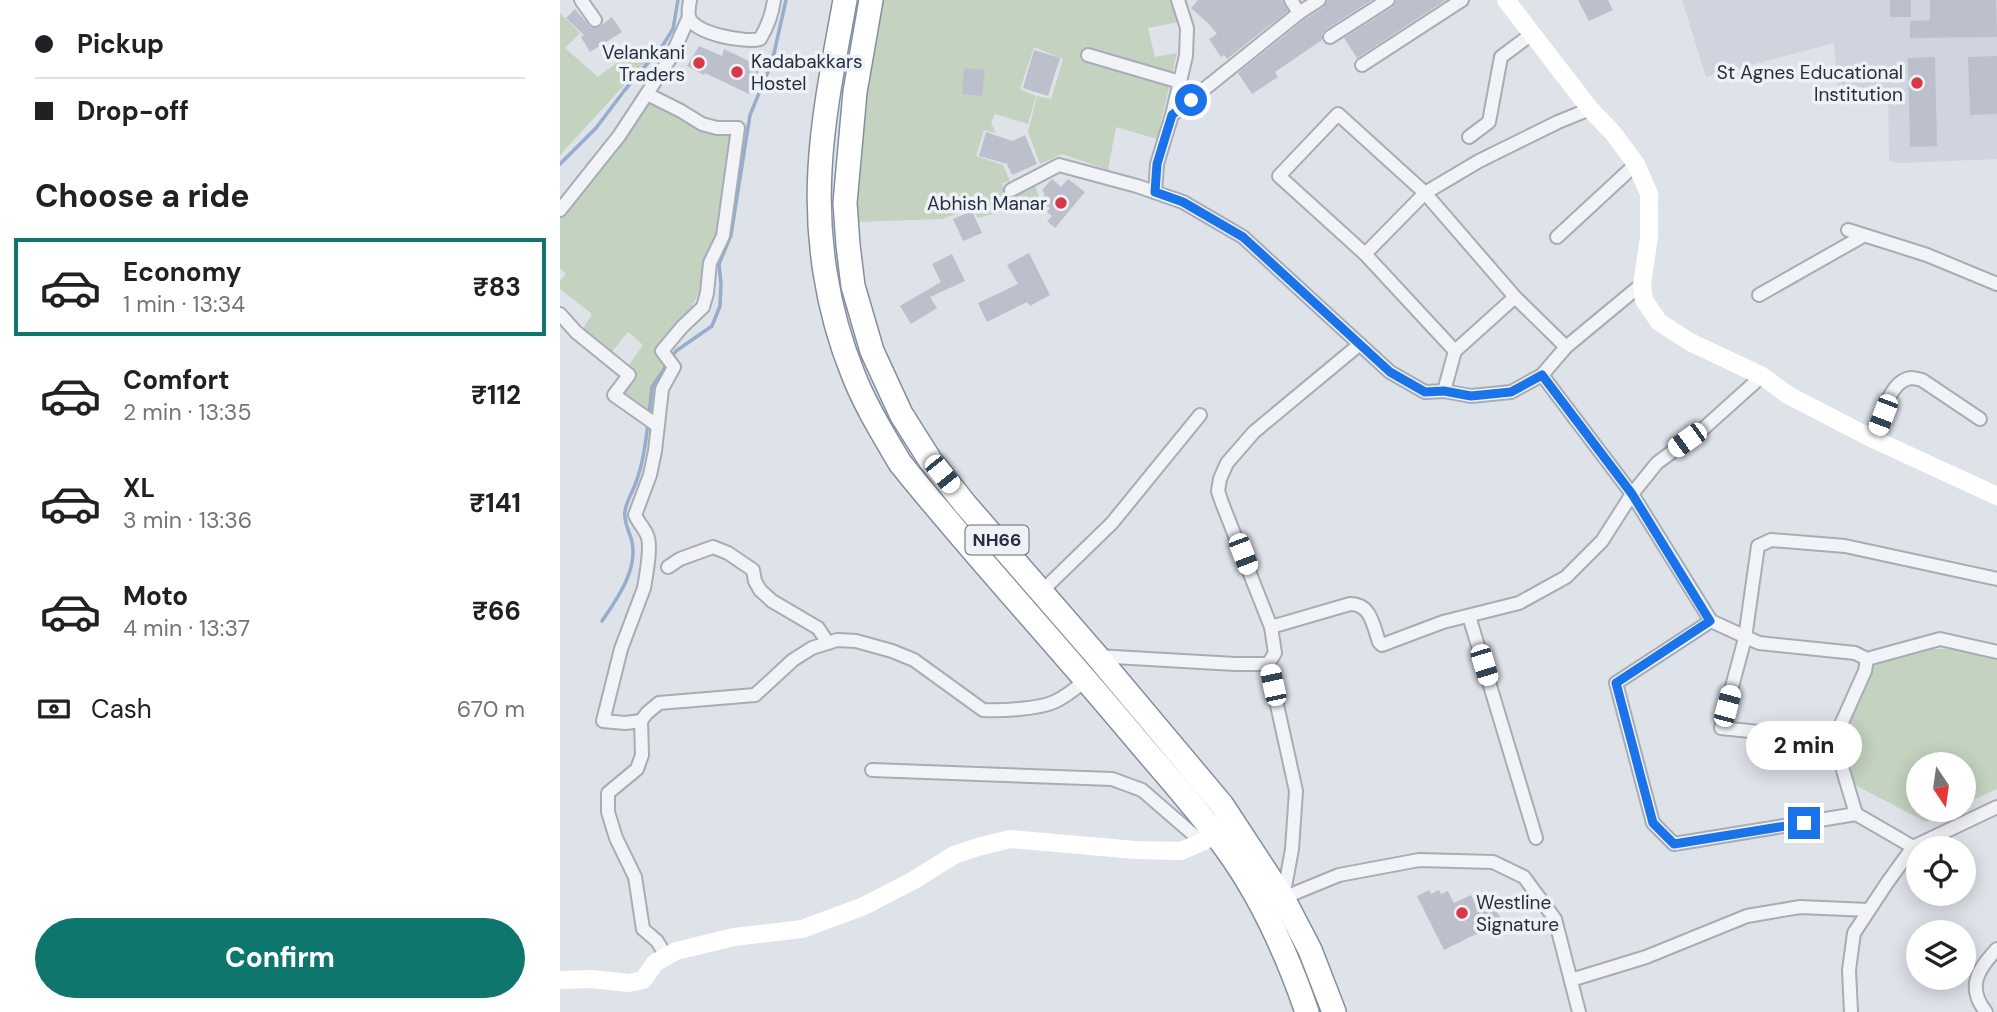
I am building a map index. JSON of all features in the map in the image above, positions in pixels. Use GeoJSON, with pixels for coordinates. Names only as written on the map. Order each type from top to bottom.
{"type":"FeatureCollection","features":[{"type":"Feature","properties":{"kind":"highway","name":"NH66"},"geometry":{"type":"LineString","coordinates":[[845,0],[827,104],[819,199],[828,294],[853,376],[876,424],[900,463],[1086,680],[1255,893],[1276,934],[1307,1012]]}},
{"type":"Feature","properties":{"kind":"highway","name":"NH66"},"geometry":{"type":"LineString","coordinates":[[871,0],[855,92],[845,204],[853,286],[872,351],[901,414],[930,460],[1222,805],[1283,898],[1310,950],[1334,1012]]}},
{"type":"Feature","properties":{"kind":"street"},"geometry":{"type":"LineString","coordinates":[[581,0],[595,20]]}},
{"type":"Feature","properties":{"kind":"street"},"geometry":{"type":"LineString","coordinates":[[560,210],[618,136],[671,57],[689,17],[690,0]]}},
{"type":"Feature","properties":{"kind":"street"},"geometry":{"type":"LineString","coordinates":[[689,17],[693,24],[715,34],[751,41],[760,39],[772,17],[774,0]]}},
{"type":"Feature","properties":{"kind":"street"},"geometry":{"type":"LineString","coordinates":[[1155,192],[1157,164],[1186,56],[1187,28],[1178,0]]}},
{"type":"Feature","properties":{"kind":"street"},"geometry":{"type":"LineString","coordinates":[[1291,0],[1299,13]]}},
{"type":"Feature","properties":{"kind":"street"},"geometry":{"type":"LineString","coordinates":[[1172,115],[1319,0]]}},
{"type":"Feature","properties":{"kind":"street"},"geometry":{"type":"LineString","coordinates":[[1330,37],[1388,0]]}},
{"type":"Feature","properties":{"kind":"street"},"geometry":{"type":"LineString","coordinates":[[1362,65],[1462,0]]}},
{"type":"Feature","properties":{"kind":"street"},"geometry":{"type":"LineString","coordinates":[[1506,0],[1636,164],[1649,194],[1648,237],[1642,284],[1644,300],[1659,322],[1690,342],[1762,376],[1787,395],[1873,439],[1997,496]]}},
{"type":"Feature","properties":{"kind":"street"},"geometry":{"type":"LineString","coordinates":[[1469,137],[1489,122],[1501,57],[1533,33]]}},
{"type":"Feature","properties":{"kind":"street"},"geometry":{"type":"LineString","coordinates":[[1088,55],[1180,82]]}},
{"type":"Feature","properties":{"kind":"street"},"geometry":{"type":"LineString","coordinates":[[641,721],[603,721],[621,649],[644,588],[648,536],[635,515],[656,451],[652,421],[662,389],[674,367],[662,351],[703,307],[710,262],[723,236],[738,128],[718,128],[702,124],[647,94]]}},
{"type":"Feature","properties":{"kind":"street"},"geometry":{"type":"LineString","coordinates":[[1365,254],[1425,193],[1479,161],[1590,109]]}},
{"type":"Feature","properties":{"kind":"street"},"geometry":{"type":"LineString","coordinates":[[1455,351],[1365,254],[1279,176],[1338,114],[1425,193],[1515,297],[1566,347]]}},
{"type":"Feature","properties":{"kind":"street"},"geometry":{"type":"LineString","coordinates":[[1557,237],[1636,164]]}},
{"type":"Feature","properties":{"kind":"street"},"geometry":{"type":"LineString","coordinates":[[1011,190],[1059,165],[1183,202],[1243,237],[1390,372],[1425,392],[1444,391],[1471,396],[1511,392],[1542,375],[1566,347],[1642,284]]}},
{"type":"Feature","properties":{"kind":"street"},"geometry":{"type":"LineString","coordinates":[[1848,230],[1927,255],[1997,284]]}},
{"type":"Feature","properties":{"kind":"street"},"geometry":{"type":"LineString","coordinates":[[1759,295],[1863,236]]}},
{"type":"Feature","properties":{"kind":"street"},"geometry":{"type":"LineString","coordinates":[[1444,391],[1455,351],[1515,297]]}},
{"type":"Feature","properties":{"kind":"street"},"geometry":{"type":"LineString","coordinates":[[560,314],[576,332],[629,376],[614,395],[652,421]]}},
{"type":"Feature","properties":{"kind":"street"},"geometry":{"type":"LineString","coordinates":[[1283,898],[1292,849],[1296,792],[1268,664],[1275,653],[1271,627],[1218,491],[1227,463],[1254,432],[1360,344]]}},
{"type":"Feature","properties":{"kind":"street"},"geometry":{"type":"LineString","coordinates":[[1542,375],[1632,494],[1710,621],[1759,643],[1855,653],[1867,659],[1940,639],[1997,652]]}},
{"type":"Feature","properties":{"kind":"street"},"geometry":{"type":"LineString","coordinates":[[1271,627],[1350,604],[1360,604],[1366,609],[1382,645],[1444,622],[1519,603],[1566,577],[1602,541],[1632,494],[1657,463],[1703,429],[1762,376]]}},
{"type":"Feature","properties":{"kind":"street"},"geometry":{"type":"LineString","coordinates":[[1873,439],[1892,391],[1910,378],[1922,380],[1980,419]]}},
{"type":"Feature","properties":{"kind":"street"},"geometry":{"type":"LineString","coordinates":[[1041,592],[1112,523],[1200,415]]}},
{"type":"Feature","properties":{"kind":"street"},"geometry":{"type":"LineString","coordinates":[[1834,740],[1721,728],[1745,638],[1758,546],[1771,540],[1845,545],[1997,579]]}},
{"type":"Feature","properties":{"kind":"street"},"geometry":{"type":"LineString","coordinates":[[668,567],[680,559],[713,547],[728,553],[752,570],[760,590],[772,601],[818,628],[828,643]]}},
{"type":"Feature","properties":{"kind":"street"},"geometry":{"type":"LineString","coordinates":[[1469,616],[1536,838]]}},
{"type":"Feature","properties":{"kind":"street"},"geometry":{"type":"LineString","coordinates":[[1710,621],[1616,683],[1653,823],[1674,844],[1856,814],[1906,842]]}},
{"type":"Feature","properties":{"kind":"street"},"geometry":{"type":"LineString","coordinates":[[666,957],[657,942],[643,929],[635,877],[616,838],[608,812],[608,793],[636,769],[642,755],[641,721],[659,703],[755,695],[793,660],[812,648],[837,640],[856,641],[914,660],[983,710],[1054,702],[1071,693],[1086,680]]}},
{"type":"Feature","properties":{"kind":"street"},"geometry":{"type":"LineString","coordinates":[[1097,656],[1268,664]]}},
{"type":"Feature","properties":{"kind":"street"},"geometry":{"type":"LineString","coordinates":[[1856,814],[1834,740],[1865,671],[1867,659]]}},
{"type":"Feature","properties":{"kind":"street"},"geometry":{"type":"LineString","coordinates":[[560,980],[591,979],[628,983],[643,980],[655,963],[676,950],[734,937],[802,929],[864,906],[954,855],[1010,839],[1136,850],[1181,851],[1209,838],[1142,790],[1112,779],[872,770]]}},
{"type":"Feature","properties":{"kind":"street"},"geometry":{"type":"LineString","coordinates":[[1935,836],[1997,807]]}},
{"type":"Feature","properties":{"kind":"street"},"geometry":{"type":"LineString","coordinates":[[1851,1012],[1849,970],[1854,933],[1906,856]]}},
{"type":"Feature","properties":{"kind":"street"},"geometry":{"type":"LineString","coordinates":[[1283,898],[1339,875],[1419,860],[1493,862],[1524,877],[1555,919],[1579,1012]]}},
{"type":"Feature","properties":{"kind":"street"},"geometry":{"type":"LineString","coordinates":[[1571,981],[1646,957],[1747,916],[1800,907],[1869,910]]}},
{"type":"Feature","properties":{"kind":"street"},"geometry":{"type":"LineString","coordinates":[[1986,1012],[1980,1003],[1977,974],[1997,949]]}},
{"type":"Feature","properties":{"kind":"shaded area","name":"St Agnes Educational Institution"},"geometry":{"type":"Polygon","coordinates":[[[1682,0],[1997,0],[1997,159],[1902,163],[1889,161],[1888,92],[1838,90],[1834,43],[1706,77],[1682,0]]]}},
{"type":"Feature","properties":{"kind":"green space"},"geometry":{"type":"Polygon","coordinates":[[[880,0],[1174,0],[1179,22],[1148,28],[1155,57],[1177,53],[1157,139],[1116,127],[1108,170],[1062,154],[1040,164],[1028,132],[1037,96],[1051,99],[1063,59],[1034,47],[1020,89],[1036,96],[1028,124],[995,114],[991,123],[996,133],[984,130],[976,156],[1003,165],[1010,181],[1002,183],[1007,194],[1035,185],[1040,201],[978,218],[973,208],[942,219],[856,222],[855,173],[880,0]]]}},
{"type":"Feature","properties":{"kind":"green space"},"geometry":{"type":"Polygon","coordinates":[[[560,13],[580,33],[565,48],[598,77],[638,47],[649,58],[560,155],[560,13]]]}},
{"type":"Feature","properties":{"kind":"green space"},"geometry":{"type":"Polygon","coordinates":[[[647,95],[680,111],[737,129],[723,236],[690,312],[661,348],[669,368],[654,420],[621,395],[627,368],[643,345],[628,332],[610,354],[582,330],[592,314],[560,289],[560,281],[566,274],[560,268],[560,212],[647,95]]]}},
{"type":"Feature","properties":{"kind":"green space"},"geometry":{"type":"Polygon","coordinates":[[[1915,649],[1958,649],[1997,657],[1997,789],[1976,799],[1976,752],[1906,752],[1906,812],[1855,785],[1834,740],[1858,703],[1869,663],[1915,649]]]}},
{"type":"Feature","properties":{"kind":"building"},"geometry":{"type":"Polygon","coordinates":[[[1198,0],[1282,0],[1288,11],[1227,59],[1224,55],[1221,57],[1209,39],[1217,34],[1191,8],[1198,0]]]}},
{"type":"Feature","properties":{"kind":"building"},"geometry":{"type":"Polygon","coordinates":[[[1328,0],[1372,0],[1325,30],[1322,40],[1275,72],[1278,77],[1252,94],[1238,73],[1324,7],[1328,0]]]}},
{"type":"Feature","properties":{"kind":"building"},"geometry":{"type":"Polygon","coordinates":[[[1397,0],[1446,0],[1357,58],[1344,38],[1393,7],[1397,0]]]}},
{"type":"Feature","properties":{"kind":"building"},"geometry":{"type":"Polygon","coordinates":[[[1578,0],[1608,0],[1613,10],[1589,21],[1578,0]]]}},
{"type":"Feature","properties":{"kind":"building"},"geometry":{"type":"Polygon","coordinates":[[[1890,0],[1911,0],[1911,17],[1890,17],[1890,0]]]}},
{"type":"Feature","properties":{"kind":"building"},"geometry":{"type":"Polygon","coordinates":[[[1930,0],[1996,0],[1997,37],[1910,38],[1910,21],[1930,20],[1930,0]]]}},
{"type":"Feature","properties":{"kind":"building"},"geometry":{"type":"Polygon","coordinates":[[[575,9],[591,28],[599,27],[612,17],[622,32],[590,52],[581,37],[584,35],[566,18],[575,9]]]}},
{"type":"Feature","properties":{"kind":"building","name":"Kadabakkars Hostel"},"geometry":{"type":"Polygon","coordinates":[[[699,46],[722,56],[724,49],[761,67],[749,94],[687,66],[699,46]]]}},
{"type":"Feature","properties":{"kind":"building"},"geometry":{"type":"Polygon","coordinates":[[[1034,50],[1060,58],[1048,96],[1023,88],[1034,50]]]}},
{"type":"Feature","properties":{"kind":"building"},"geometry":{"type":"Polygon","coordinates":[[[1997,56],[1997,114],[1970,115],[1968,57],[1997,56]]]}},
{"type":"Feature","properties":{"kind":"building"},"geometry":{"type":"Polygon","coordinates":[[[1935,57],[1937,146],[1910,147],[1908,58],[1935,57]]]}},
{"type":"Feature","properties":{"kind":"building"},"geometry":{"type":"Polygon","coordinates":[[[964,68],[985,70],[982,96],[962,94],[964,68]]]}},
{"type":"Feature","properties":{"kind":"building"},"geometry":{"type":"Polygon","coordinates":[[[986,132],[1012,141],[1025,135],[1037,164],[1012,175],[1007,164],[979,156],[986,132]]]}},
{"type":"Feature","properties":{"kind":"building","name":"Abhish Manar"},"geometry":{"type":"Polygon","coordinates":[[[1052,179],[1061,187],[1068,179],[1085,192],[1055,228],[1047,221],[1052,216],[1047,212],[1050,208],[1045,204],[1048,201],[1043,197],[1045,194],[1042,190],[1052,179]]]}},
{"type":"Feature","properties":{"kind":"building"},"geometry":{"type":"Polygon","coordinates":[[[972,211],[982,233],[963,241],[953,219],[972,211]]]}},
{"type":"Feature","properties":{"kind":"building"},"geometry":{"type":"Polygon","coordinates":[[[1029,253],[1050,295],[1030,306],[1027,302],[987,322],[978,303],[1018,284],[1007,265],[1029,253]]]}},
{"type":"Feature","properties":{"kind":"building"},"geometry":{"type":"Polygon","coordinates":[[[952,254],[965,281],[930,297],[937,308],[911,324],[900,306],[941,282],[932,264],[952,254]]]}},
{"type":"Feature","properties":{"kind":"building","name":"Westline Signature"},"geometry":{"type":"Polygon","coordinates":[[[1429,890],[1431,894],[1439,890],[1441,894],[1448,891],[1454,903],[1471,895],[1477,906],[1491,899],[1502,921],[1444,950],[1417,896],[1429,890]]]}},
{"type":"Feature","properties":{"kind":"waterway"},"geometry":{"type":"LineString","coordinates":[[560,164],[596,128],[663,45],[673,29],[678,0]]}},
{"type":"Feature","properties":{"kind":"waterway"},"geometry":{"type":"LineString","coordinates":[[671,358],[676,351],[712,326],[720,306],[719,264],[731,235],[750,115],[772,62],[786,0]]}},
{"type":"Feature","properties":{"kind":"waterway"},"geometry":{"type":"LineString","coordinates":[[649,415],[652,387],[667,365]]}},
{"type":"Feature","properties":{"kind":"waterway"},"geometry":{"type":"LineString","coordinates":[[602,621],[625,584],[632,563],[632,542],[625,511],[642,463],[648,423]]}},
{"type":"Feature","properties":{"kind":"place","name":"Velankani Traders"},"geometry":{"type":"Point","coordinates":[699,63]}},
{"type":"Feature","properties":{"kind":"place","name":"Kadabakkars Hostel"},"geometry":{"type":"Point","coordinates":[737,72]}},
{"type":"Feature","properties":{"kind":"place","name":"St Agnes Educational Institution"},"geometry":{"type":"Point","coordinates":[1917,83]}},
{"type":"Feature","properties":{"kind":"place","name":"Abhish Manar"},"geometry":{"type":"Point","coordinates":[1061,203]}},
{"type":"Feature","properties":{"kind":"place","name":"Westline Signature"},"geometry":{"type":"Point","coordinates":[1462,913]}},
{"type":"Feature","properties":{"kind":"route"},"geometry":{"type":"LineString","coordinates":[[1191,100],[1172,115],[1157,164],[1155,192],[1183,202],[1243,237],[1390,372],[1425,392],[1444,391],[1471,396],[1511,392],[1542,375],[1632,494],[1710,621],[1616,683],[1653,823],[1674,844],[1804,823]]}}]}
